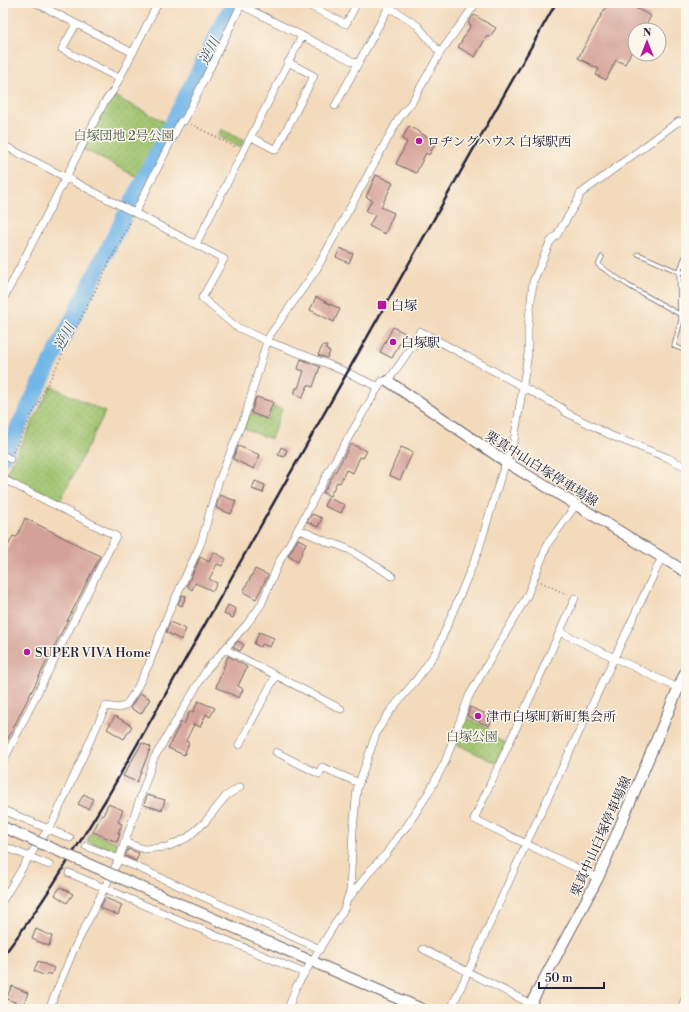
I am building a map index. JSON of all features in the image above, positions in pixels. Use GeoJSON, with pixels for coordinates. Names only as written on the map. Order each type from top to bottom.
{"type":"FeatureCollection","features":[{"type":"Feature","properties":{"kind":"main road","name":"栗真中山白塚停車場線"},"geometry":{"type":"LineString","coordinates":[[388,382],[506,462],[686,572]]}},
{"type":"Feature","properties":{"kind":"main road","name":"栗真中山白塚停車場線"},"geometry":{"type":"LineString","coordinates":[[530,1006],[598,878],[686,670]]}},
{"type":"Feature","properties":{"kind":"main road"},"geometry":{"type":"LineString","coordinates":[[3,827],[422,1009]]}},
{"type":"Feature","properties":{"kind":"street"},"geometry":{"type":"LineString","coordinates":[[36,3],[133,53]]}},
{"type":"Feature","properties":{"kind":"street"},"geometry":{"type":"LineString","coordinates":[[304,3],[346,24],[357,3]]}},
{"type":"Feature","properties":{"kind":"street"},"geometry":{"type":"LineString","coordinates":[[3,900],[29,857],[49,829],[62,804],[106,706],[119,708],[126,705],[149,664],[168,614],[201,543],[218,483],[246,413],[267,341],[289,306],[316,270],[400,118],[412,102],[440,53],[476,3]]}},
{"type":"Feature","properties":{"kind":"street"},"geometry":{"type":"LineString","coordinates":[[3,300],[104,103],[113,91],[133,53],[156,4]]}},
{"type":"Feature","properties":{"kind":"street"},"geometry":{"type":"LineString","coordinates":[[134,213],[181,121],[184,121],[224,40],[239,4],[358,64]]}},
{"type":"Feature","properties":{"kind":"street"},"geometry":{"type":"LineString","coordinates":[[335,106],[390,5],[418,26],[440,53]]}},
{"type":"Feature","properties":{"kind":"street"},"geometry":{"type":"LineString","coordinates":[[76,24],[62,49],[120,78]]}},
{"type":"Feature","properties":{"kind":"street"},"geometry":{"type":"LineString","coordinates":[[196,244],[302,36]]}},
{"type":"Feature","properties":{"kind":"street"},"geometry":{"type":"LineString","coordinates":[[251,137],[276,150],[314,76],[288,62]]}},
{"type":"Feature","properties":{"kind":"street"},"geometry":{"type":"LineString","coordinates":[[288,1009],[296,987],[344,909],[350,891],[353,830],[359,783],[377,731],[391,710],[436,652],[478,552],[500,479],[514,441],[528,354],[531,289],[534,276],[550,242],[557,235],[572,211],[580,194],[679,121],[686,124]]}},
{"type":"Feature","properties":{"kind":"street"},"geometry":{"type":"LineString","coordinates":[[3,145],[224,259],[202,298],[235,326],[267,341],[330,365],[379,386]]}},
{"type":"Feature","properties":{"kind":"street"},"geometry":{"type":"LineString","coordinates":[[49,1009],[74,949],[119,859],[154,758],[207,669],[247,624],[261,605],[273,573],[331,467],[382,381],[388,382],[415,342],[420,331],[562,408],[565,412],[612,436],[668,458],[686,468]]}},
{"type":"Feature","properties":{"kind":"street"},"geometry":{"type":"LineString","coordinates":[[3,478],[116,536],[3,762]]}},
{"type":"Feature","properties":{"kind":"street"},"geometry":{"type":"LineString","coordinates":[[347,900],[375,865],[386,854],[407,826],[429,792],[445,762],[469,696],[527,596],[548,543],[576,505]]}},
{"type":"Feature","properties":{"kind":"street"},"geometry":{"type":"LineString","coordinates":[[298,528],[332,544],[334,543],[350,550],[392,576]]}},
{"type":"Feature","properties":{"kind":"street"},"geometry":{"type":"LineString","coordinates":[[451,1009],[526,844],[662,557]]}},
{"type":"Feature","properties":{"kind":"street"},"geometry":{"type":"LineString","coordinates":[[575,598],[474,818],[598,878]]}},
{"type":"Feature","properties":{"kind":"street"},"geometry":{"type":"LineString","coordinates":[[560,632],[678,688]]}},
{"type":"Feature","properties":{"kind":"street"},"geometry":{"type":"LineString","coordinates":[[225,649],[341,709]]}},
{"type":"Feature","properties":{"kind":"street"},"geometry":{"type":"LineString","coordinates":[[239,745],[276,675]]}},
{"type":"Feature","properties":{"kind":"street"},"geometry":{"type":"LineString","coordinates":[[276,752],[318,774],[322,767],[359,783]]}},
{"type":"Feature","properties":{"kind":"street"},"geometry":{"type":"LineString","coordinates":[[124,842],[144,849],[167,847],[187,838],[205,822],[226,796],[240,788]]}},
{"type":"Feature","properties":{"kind":"street"},"geometry":{"type":"LineString","coordinates":[[3,810],[70,838]]}},
{"type":"Feature","properties":{"kind":"street"},"geometry":{"type":"LineString","coordinates":[[3,846],[49,865]]}},
{"type":"Feature","properties":{"kind":"street"},"geometry":{"type":"LineString","coordinates":[[86,846],[119,859],[320,949]]}},
{"type":"Feature","properties":{"kind":"street"},"geometry":{"type":"LineString","coordinates":[[69,873],[304,973]]}},
{"type":"Feature","properties":{"kind":"street"},"geometry":{"type":"LineString","coordinates":[[423,949],[530,1006]]}},
{"type":"Feature","properties":{"kind":"street"},"geometry":{"type":"LineString","coordinates":[[681,1009],[686,996]]}},
{"type":"Feature","properties":{"kind":"street"},"geometry":{"type":"LineString","coordinates":[[3,1007],[10,1009]]}},
{"type":"Feature","properties":{"kind":"lane"},"geometry":{"type":"LineString","coordinates":[[638,254],[679,272],[686,272]]}},
{"type":"Feature","properties":{"kind":"lane"},"geometry":{"type":"LineString","coordinates":[[686,254],[679,272],[681,320],[674,346],[686,351]]}},
{"type":"Feature","properties":{"kind":"lane"},"geometry":{"type":"LineString","coordinates":[[602,257],[598,265],[629,286],[680,314]]}},
{"type":"Feature","properties":{"kind":"lane"},"geometry":{"type":"LineString","coordinates":[[680,325],[686,326]]}},
{"type":"Feature","properties":{"kind":"path"},"geometry":{"type":"LineString","coordinates":[[184,121],[244,151]]}},
{"type":"Feature","properties":{"kind":"path"},"geometry":{"type":"LineString","coordinates":[[7,458],[134,213]]}},
{"type":"Feature","properties":{"kind":"path"},"geometry":{"type":"LineString","coordinates":[[533,579],[575,598]]}},
{"type":"Feature","properties":{"kind":"green space","name":"白塚団地 2号公園"},"geometry":{"type":"Polygon","coordinates":[[[114,96],[165,122],[137,177],[83,149],[106,103],[114,96]]]}},
{"type":"Feature","properties":{"kind":"green space"},"geometry":{"type":"Polygon","coordinates":[[[221,129],[244,141],[240,148],[218,136],[221,129]]]}},
{"type":"Feature","properties":{"kind":"green space"},"geometry":{"type":"Polygon","coordinates":[[[51,386],[105,412],[59,503],[5,476],[51,386]]]}},
{"type":"Feature","properties":{"kind":"green space"},"geometry":{"type":"Polygon","coordinates":[[[273,406],[282,409],[271,439],[243,428],[249,413],[268,420],[273,406]]]}},
{"type":"Feature","properties":{"kind":"green space","name":"白塚公園"},"geometry":{"type":"Polygon","coordinates":[[[463,716],[489,728],[486,734],[506,743],[496,763],[454,743],[463,716]]]}},
{"type":"Feature","properties":{"kind":"green space"},"geometry":{"type":"Polygon","coordinates":[[[91,833],[120,844],[115,852],[87,841],[91,833]]]}},
{"type":"Feature","properties":{"kind":"building"},"geometry":{"type":"Polygon","coordinates":[[[608,3],[626,3],[651,16],[648,22],[627,22],[627,60],[625,64],[616,60],[606,80],[596,75],[599,69],[578,58],[608,3]]]}},
{"type":"Feature","properties":{"kind":"building"},"geometry":{"type":"Polygon","coordinates":[[[474,15],[496,28],[490,37],[487,36],[475,57],[458,47],[471,25],[468,23],[474,15]]]}},
{"type":"Feature","properties":{"kind":"building"},"geometry":{"type":"Polygon","coordinates":[[[409,126],[436,142],[429,155],[426,153],[416,173],[396,164],[407,142],[402,139],[409,126]]]}},
{"type":"Feature","properties":{"kind":"building"},"geometry":{"type":"Polygon","coordinates":[[[376,175],[393,183],[381,207],[394,213],[385,234],[369,226],[375,215],[366,211],[372,200],[366,197],[376,175]]]}},
{"type":"Feature","properties":{"kind":"building"},"geometry":{"type":"Polygon","coordinates":[[[340,248],[353,254],[349,263],[336,257],[340,248]]]}},
{"type":"Feature","properties":{"kind":"building"},"geometry":{"type":"Polygon","coordinates":[[[316,297],[340,309],[334,322],[310,310],[316,297]]]}},
{"type":"Feature","properties":{"kind":"building","name":"白塚駅"},"geometry":{"type":"Polygon","coordinates":[[[393,327],[405,333],[392,358],[380,352],[393,327]]]}},
{"type":"Feature","properties":{"kind":"building"},"geometry":{"type":"Polygon","coordinates":[[[323,345],[327,346],[326,349],[330,352],[327,358],[318,355],[323,345]]]}},
{"type":"Feature","properties":{"kind":"building"},"geometry":{"type":"Polygon","coordinates":[[[301,359],[320,367],[313,387],[308,385],[302,398],[294,394],[296,388],[298,388],[304,371],[298,369],[301,359]]]}},
{"type":"Feature","properties":{"kind":"building"},"geometry":{"type":"Polygon","coordinates":[[[256,397],[273,402],[267,419],[251,413],[256,397]]]}},
{"type":"Feature","properties":{"kind":"building"},"geometry":{"type":"Polygon","coordinates":[[[351,444],[367,451],[363,458],[360,457],[353,473],[346,470],[340,483],[337,482],[330,496],[323,493],[351,444]]]}},
{"type":"Feature","properties":{"kind":"building"},"geometry":{"type":"Polygon","coordinates":[[[238,446],[260,455],[254,469],[233,459],[238,446]]]}},
{"type":"Feature","properties":{"kind":"building"},"geometry":{"type":"Polygon","coordinates":[[[281,447],[287,450],[284,457],[278,455],[281,447]]]}},
{"type":"Feature","properties":{"kind":"building"},"geometry":{"type":"Polygon","coordinates":[[[401,447],[413,452],[400,480],[389,475],[401,447]]]}},
{"type":"Feature","properties":{"kind":"building"},"geometry":{"type":"Polygon","coordinates":[[[255,481],[265,485],[263,493],[252,489],[255,481]]]}},
{"type":"Feature","properties":{"kind":"building"},"geometry":{"type":"Polygon","coordinates":[[[220,495],[236,501],[231,514],[216,508],[220,495]]]}},
{"type":"Feature","properties":{"kind":"building"},"geometry":{"type":"Polygon","coordinates":[[[328,498],[345,505],[341,513],[324,506],[328,498]]]}},
{"type":"Feature","properties":{"kind":"building"},"geometry":{"type":"Polygon","coordinates":[[[312,514],[322,518],[318,527],[307,522],[312,514]]]}},
{"type":"Feature","properties":{"kind":"building","name":"SUPER VIVA Home"},"geometry":{"type":"Polygon","coordinates":[[[25,518],[100,556],[3,748],[3,546],[7,548],[13,536],[17,537],[25,518]]]}},
{"type":"Feature","properties":{"kind":"building"},"geometry":{"type":"Polygon","coordinates":[[[298,539],[306,543],[298,562],[288,556],[298,539]]]}},
{"type":"Feature","properties":{"kind":"building"},"geometry":{"type":"Polygon","coordinates":[[[214,552],[226,559],[222,566],[217,564],[209,579],[217,583],[213,591],[195,583],[192,590],[187,586],[200,557],[209,562],[214,552]]]}},
{"type":"Feature","properties":{"kind":"building"},"geometry":{"type":"Polygon","coordinates":[[[255,569],[268,575],[256,599],[243,592],[255,569]]]}},
{"type":"Feature","properties":{"kind":"building"},"geometry":{"type":"Polygon","coordinates":[[[182,595],[186,596],[182,606],[178,604],[182,595]]]}},
{"type":"Feature","properties":{"kind":"building"},"geometry":{"type":"Polygon","coordinates":[[[228,605],[236,609],[233,618],[224,614],[228,605]]]}},
{"type":"Feature","properties":{"kind":"building"},"geometry":{"type":"Polygon","coordinates":[[[170,622],[186,629],[181,640],[166,632],[170,622]]]}},
{"type":"Feature","properties":{"kind":"building"},"geometry":{"type":"Polygon","coordinates":[[[259,632],[274,638],[270,647],[262,644],[261,647],[254,644],[259,632]]]}},
{"type":"Feature","properties":{"kind":"building"},"geometry":{"type":"Polygon","coordinates":[[[238,641],[244,645],[240,651],[233,647],[238,641]]]}},
{"type":"Feature","properties":{"kind":"building"},"geometry":{"type":"Polygon","coordinates":[[[228,656],[247,667],[238,686],[243,689],[239,698],[216,687],[228,656]]]}},
{"type":"Feature","properties":{"kind":"building"},"geometry":{"type":"Polygon","coordinates":[[[140,693],[150,699],[141,714],[130,708],[140,693]]]}},
{"type":"Feature","properties":{"kind":"building"},"geometry":{"type":"Polygon","coordinates":[[[198,701],[215,708],[210,717],[206,714],[200,727],[194,724],[186,741],[189,743],[184,755],[168,748],[181,722],[184,724],[190,711],[193,712],[198,701]]]}},
{"type":"Feature","properties":{"kind":"building","name":"津市白塚町新町集会所"},"geometry":{"type":"Polygon","coordinates":[[[470,707],[493,717],[489,726],[467,716],[470,707]]]}},
{"type":"Feature","properties":{"kind":"building"},"geometry":{"type":"Polygon","coordinates":[[[115,716],[132,726],[124,739],[107,729],[115,716]]]}},
{"type":"Feature","properties":{"kind":"building"},"geometry":{"type":"Polygon","coordinates":[[[142,743],[151,747],[137,782],[123,776],[142,743]]]}},
{"type":"Feature","properties":{"kind":"building"},"geometry":{"type":"Polygon","coordinates":[[[84,794],[93,799],[88,809],[78,804],[84,794]]]}},
{"type":"Feature","properties":{"kind":"building"},"geometry":{"type":"Polygon","coordinates":[[[147,795],[165,800],[162,810],[144,805],[147,795]]]}},
{"type":"Feature","properties":{"kind":"building"},"geometry":{"type":"Polygon","coordinates":[[[108,804],[123,810],[118,822],[122,824],[118,833],[120,834],[117,842],[93,832],[101,815],[103,816],[108,804]]]}},
{"type":"Feature","properties":{"kind":"building"},"geometry":{"type":"Polygon","coordinates":[[[128,849],[139,853],[136,861],[125,856],[128,849]]]}},
{"type":"Feature","properties":{"kind":"building"},"geometry":{"type":"Polygon","coordinates":[[[60,887],[73,894],[67,903],[55,895],[60,887]]]}},
{"type":"Feature","properties":{"kind":"building"},"geometry":{"type":"Polygon","coordinates":[[[105,898],[122,905],[118,915],[100,908],[105,898]]]}},
{"type":"Feature","properties":{"kind":"building"},"geometry":{"type":"Polygon","coordinates":[[[36,929],[52,936],[49,946],[32,939],[36,929]]]}},
{"type":"Feature","properties":{"kind":"building"},"geometry":{"type":"Polygon","coordinates":[[[38,961],[54,968],[51,975],[47,973],[45,976],[34,971],[38,961]]]}},
{"type":"Feature","properties":{"kind":"building"},"geometry":{"type":"Polygon","coordinates":[[[12,986],[28,993],[22,1009],[14,1006],[15,1002],[6,999],[12,986]]]}},
{"type":"Feature","properties":{"kind":"waterway","name":"逆川"},"geometry":{"type":"LineString","coordinates":[[130,206],[233,3]]}},
{"type":"Feature","properties":{"kind":"waterway","name":"逆川"},"geometry":{"type":"LineString","coordinates":[[3,457],[124,217]]}},
{"type":"Feature","properties":{"kind":"railway"},"geometry":{"type":"LineString","coordinates":[[3,956],[45,897],[108,796],[556,3]]}},
{"type":"Feature","properties":{"kind":"place","name":"ロヂングハウス 白塚駅西"},"geometry":{"type":"Point","coordinates":[419,141]}},
{"type":"Feature","properties":{"kind":"place","name":"白塚"},"geometry":{"type":"Point","coordinates":[382,305]}},
{"type":"Feature","properties":{"kind":"place","name":"白塚駅"},"geometry":{"type":"Point","coordinates":[393,342]}},
{"type":"Feature","properties":{"kind":"place","name":"SUPER VIVA Home"},"geometry":{"type":"Point","coordinates":[27,652]}},
{"type":"Feature","properties":{"kind":"place","name":"津市白塚町新町集会所"},"geometry":{"type":"Point","coordinates":[478,716]}}]}
